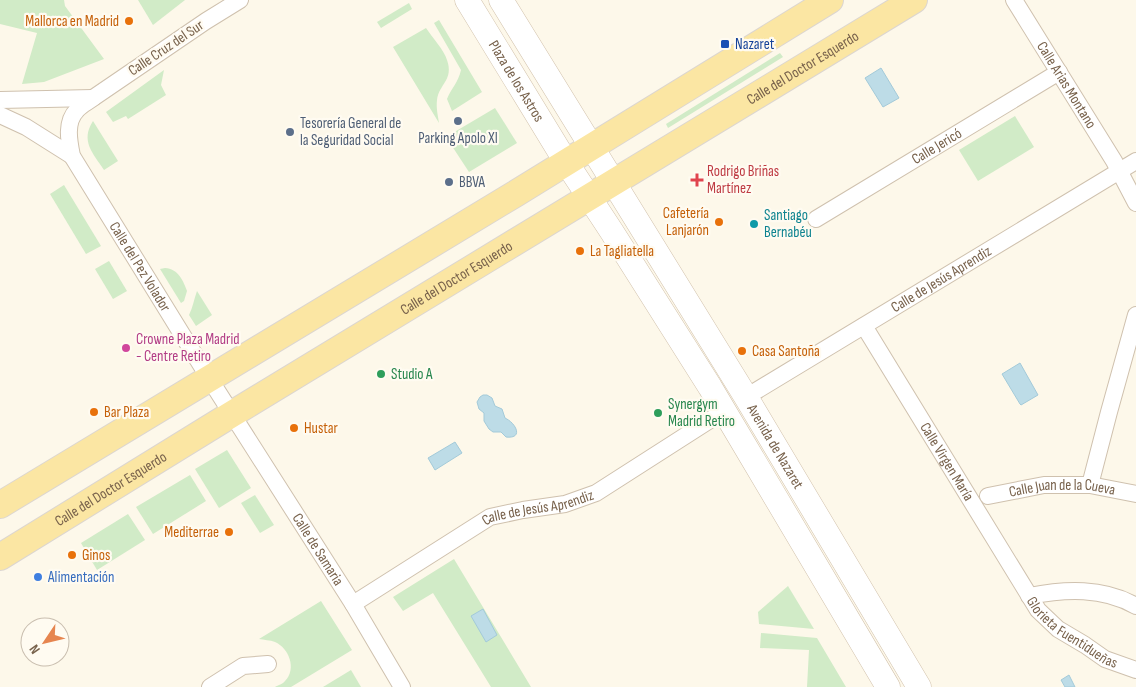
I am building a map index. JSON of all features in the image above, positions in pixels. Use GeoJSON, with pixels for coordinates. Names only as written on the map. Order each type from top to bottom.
{"type":"FeatureCollection","features":[{"type":"Feature","properties":{"kind":"main road","name":"Plaza de los Astros"},"geometry":{"type":"LineString","coordinates":[[467,0],[588,197]]}},
{"type":"Feature","properties":{"kind":"main road","name":"Plaza de los Astros"},"geometry":{"type":"LineString","coordinates":[[501,0],[613,182]]}},
{"type":"Feature","properties":{"kind":"main road"},"geometry":{"type":"LineString","coordinates":[[0,505],[830,0]]}},
{"type":"Feature","properties":{"kind":"main road","name":"Calle del Doctor Esquerdo"},"geometry":{"type":"LineString","coordinates":[[0,557],[914,0]]}},
{"type":"Feature","properties":{"kind":"main road","name":"Avenida de Nazaret"},"geometry":{"type":"LineString","coordinates":[[613,182],[747,399],[920,687]]}},
{"type":"Feature","properties":{"kind":"main road","name":"Avenida de Nazaret"},"geometry":{"type":"LineString","coordinates":[[588,197],[612,232],[725,413],[888,687]]}},
{"type":"Feature","properties":{"kind":"street","name":"Calle Cruz del Sur"},"geometry":{"type":"LineString","coordinates":[[93,98],[240,0]]}},
{"type":"Feature","properties":{"kind":"street","name":"Calle Arias Montano"},"geometry":{"type":"LineString","coordinates":[[1014,0],[1120,171],[1136,203]]}},
{"type":"Feature","properties":{"kind":"street","name":"Calle Jericó"},"geometry":{"type":"LineString","coordinates":[[816,219],[1059,72]]}},
{"type":"Feature","properties":{"kind":"street"},"geometry":{"type":"LineString","coordinates":[[0,100],[93,98]]}},
{"type":"Feature","properties":{"kind":"street","name":"Calle del Pez Volador"},"geometry":{"type":"LineString","coordinates":[[93,98],[76,111],[69,124],[68,139],[72,156],[232,414]]}},
{"type":"Feature","properties":{"kind":"street","name":"Calle del Pez Volador"},"geometry":{"type":"LineString","coordinates":[[0,115],[26,127],[72,156]]}},
{"type":"Feature","properties":{"kind":"street","name":"Calle de Jesús Aprendiz"},"geometry":{"type":"LineString","coordinates":[[747,399],[1136,161]]}},
{"type":"Feature","properties":{"kind":"street"},"geometry":{"type":"LineString","coordinates":[[1090,485],[1136,315]]}},
{"type":"Feature","properties":{"kind":"street","name":"Calle Virgen María"},"geometry":{"type":"LineString","coordinates":[[864,326],[1030,596]]}},
{"type":"Feature","properties":{"kind":"street","name":"Calle de Jesús Aprendiz"},"geometry":{"type":"LineString","coordinates":[[725,413],[725,398],[735,393],[747,399]]}},
{"type":"Feature","properties":{"kind":"street","name":"Calle de Jesús Aprendiz"},"geometry":{"type":"LineString","coordinates":[[725,413],[739,421],[747,416],[747,399]]}},
{"type":"Feature","properties":{"kind":"street","name":"Calle de Jesús Aprendiz"},"geometry":{"type":"LineString","coordinates":[[353,604],[490,517],[565,504],[596,494],[725,413]]}},
{"type":"Feature","properties":{"kind":"street","name":"Calle de Samaria"},"geometry":{"type":"LineString","coordinates":[[232,414],[353,604],[402,687]]}},
{"type":"Feature","properties":{"kind":"street","name":"Calle Juan de la Cueva"},"geometry":{"type":"LineString","coordinates":[[988,496],[1044,485],[1090,485],[1136,494]]}},
{"type":"Feature","properties":{"kind":"street","name":"Glorieta Fuentidueñas"},"geometry":{"type":"LineString","coordinates":[[1136,606],[1114,597],[1085,591],[1052,592],[1030,596],[1038,610],[1058,629],[1105,659],[1136,670]]}},
{"type":"Feature","properties":{"kind":"street"},"geometry":{"type":"LineString","coordinates":[[210,687],[243,666],[268,664]]}},
{"type":"Feature","properties":{"kind":"green space"},"geometry":{"type":"Polygon","coordinates":[[[0,0],[64,0],[65,6],[104,59],[44,82],[22,84],[37,33],[0,24],[0,0]]]}},
{"type":"Feature","properties":{"kind":"green space"},"geometry":{"type":"Polygon","coordinates":[[[138,0],[185,0],[153,25],[138,0]]]}},
{"type":"Feature","properties":{"kind":"green space"},"geometry":{"type":"Polygon","coordinates":[[[409,3],[412,9],[381,28],[377,22],[409,3]]]}},
{"type":"Feature","properties":{"kind":"green space"},"geometry":{"type":"Polygon","coordinates":[[[439,20],[482,92],[452,111],[447,99],[461,70],[434,23],[439,20]]]}},
{"type":"Feature","properties":{"kind":"green space"},"geometry":{"type":"Polygon","coordinates":[[[426,28],[443,52],[449,67],[449,72],[437,100],[439,123],[393,47],[426,28]]]}},
{"type":"Feature","properties":{"kind":"green space"},"geometry":{"type":"Polygon","coordinates":[[[780,53],[783,57],[668,128],[666,124],[780,53]]]}},
{"type":"Feature","properties":{"kind":"green space"},"geometry":{"type":"Polygon","coordinates":[[[164,70],[161,85],[166,95],[128,119],[126,116],[113,122],[106,112],[164,70]]]}},
{"type":"Feature","properties":{"kind":"green space"},"geometry":{"type":"Polygon","coordinates":[[[495,108],[517,143],[469,172],[446,137],[495,108]]]}},
{"type":"Feature","properties":{"kind":"green space"},"geometry":{"type":"Polygon","coordinates":[[[1015,116],[1034,147],[978,181],[959,150],[1015,116]]]}},
{"type":"Feature","properties":{"kind":"green space"},"geometry":{"type":"Polygon","coordinates":[[[93,121],[118,161],[104,170],[92,152],[88,141],[89,128],[93,121]]]}},
{"type":"Feature","properties":{"kind":"green space"},"geometry":{"type":"Polygon","coordinates":[[[64,185],[101,246],[86,254],[50,194],[64,185]]]}},
{"type":"Feature","properties":{"kind":"green space"},"geometry":{"type":"Polygon","coordinates":[[[109,261],[127,291],[113,299],[95,269],[109,261]]]}},
{"type":"Feature","properties":{"kind":"green space"},"geometry":{"type":"Polygon","coordinates":[[[165,268],[177,273],[184,283],[187,291],[184,301],[181,303],[160,269],[165,268]]]}},
{"type":"Feature","properties":{"kind":"green space"},"geometry":{"type":"Polygon","coordinates":[[[197,291],[212,315],[196,326],[189,315],[197,291]]]}},
{"type":"Feature","properties":{"kind":"green space"},"geometry":{"type":"Polygon","coordinates":[[[227,450],[251,488],[219,508],[195,469],[227,450]]]}},
{"type":"Feature","properties":{"kind":"green space"},"geometry":{"type":"Polygon","coordinates":[[[190,475],[206,501],[153,534],[136,507],[190,475]]]}},
{"type":"Feature","properties":{"kind":"green space"},"geometry":{"type":"Polygon","coordinates":[[[255,495],[274,525],[260,533],[241,503],[255,495]]]}},
{"type":"Feature","properties":{"kind":"green space"},"geometry":{"type":"Polygon","coordinates":[[[128,514],[145,540],[97,570],[81,543],[128,514]]]}},
{"type":"Feature","properties":{"kind":"green space"},"geometry":{"type":"Polygon","coordinates":[[[454,559],[531,687],[491,687],[433,593],[403,611],[393,597],[454,559]]]}},
{"type":"Feature","properties":{"kind":"green space"},"geometry":{"type":"Polygon","coordinates":[[[788,586],[814,629],[759,624],[758,612],[788,586]]]}},
{"type":"Feature","properties":{"kind":"green space"},"geometry":{"type":"Polygon","coordinates":[[[321,601],[352,650],[291,687],[275,687],[283,683],[289,676],[290,659],[280,645],[273,641],[259,639],[321,601]]]}},
{"type":"Feature","properties":{"kind":"green space"},"geometry":{"type":"Polygon","coordinates":[[[761,633],[817,638],[846,687],[807,687],[809,650],[760,648],[761,633]]]}},
{"type":"Feature","properties":{"kind":"green space"},"geometry":{"type":"Polygon","coordinates":[[[351,670],[361,687],[323,687],[351,670]]]}},
{"type":"Feature","properties":{"kind":"water"},"geometry":{"type":"Polygon","coordinates":[[[881,68],[899,98],[883,107],[865,78],[881,68]]]}},
{"type":"Feature","properties":{"kind":"water"},"geometry":{"type":"Polygon","coordinates":[[[1020,363],[1038,395],[1021,405],[1002,374],[1020,363]]]}},
{"type":"Feature","properties":{"kind":"water"},"geometry":{"type":"Polygon","coordinates":[[[483,395],[492,398],[495,406],[502,409],[505,418],[515,427],[515,436],[506,437],[501,432],[493,432],[489,429],[484,421],[484,413],[479,409],[477,402],[483,395]]]}},
{"type":"Feature","properties":{"kind":"water"},"geometry":{"type":"Polygon","coordinates":[[[455,442],[462,453],[435,470],[428,458],[455,442]]]}},
{"type":"Feature","properties":{"kind":"water"},"geometry":{"type":"Polygon","coordinates":[[[483,609],[497,635],[486,642],[471,616],[483,609]]]}},
{"type":"Feature","properties":{"kind":"water"},"geometry":{"type":"Polygon","coordinates":[[[1069,675],[1075,687],[1065,687],[1061,680],[1069,675]]]}},
{"type":"Feature","properties":{"kind":"place","name":"Mallorca en Madrid"},"geometry":{"type":"Point","coordinates":[129,21]}},
{"type":"Feature","properties":{"kind":"place","name":"Nazaret"},"geometry":{"type":"Point","coordinates":[725,44]}},
{"type":"Feature","properties":{"kind":"place","name":"Parking Apolo XI"},"geometry":{"type":"Point","coordinates":[458,121]}},
{"type":"Feature","properties":{"kind":"place","name":"Tesorería General de la Seguridad Social"},"geometry":{"type":"Point","coordinates":[290,132]}},
{"type":"Feature","properties":{"kind":"place","name":"Rodrigo Briñas Martínez"},"geometry":{"type":"Point","coordinates":[697,180]}},
{"type":"Feature","properties":{"kind":"place","name":"BBVA"},"geometry":{"type":"Point","coordinates":[449,182]}},
{"type":"Feature","properties":{"kind":"place","name":"Cafetería Lanjarón"},"geometry":{"type":"Point","coordinates":[719,222]}},
{"type":"Feature","properties":{"kind":"place","name":"Santiago Bernabéu"},"geometry":{"type":"Point","coordinates":[754,224]}},
{"type":"Feature","properties":{"kind":"place","name":"La Tagliatella"},"geometry":{"type":"Point","coordinates":[580,251]}},
{"type":"Feature","properties":{"kind":"place","name":"Crowne Plaza Madrid - Centre Retiro"},"geometry":{"type":"Point","coordinates":[126,348]}},
{"type":"Feature","properties":{"kind":"place","name":"Casa Santoña"},"geometry":{"type":"Point","coordinates":[742,351]}},
{"type":"Feature","properties":{"kind":"place","name":"Studio A"},"geometry":{"type":"Point","coordinates":[381,374]}},
{"type":"Feature","properties":{"kind":"place","name":"Bar Plaza"},"geometry":{"type":"Point","coordinates":[94,412]}},
{"type":"Feature","properties":{"kind":"place","name":"Synergym Madrid Retiro"},"geometry":{"type":"Point","coordinates":[658,413]}},
{"type":"Feature","properties":{"kind":"place","name":"Hustar"},"geometry":{"type":"Point","coordinates":[294,428]}},
{"type":"Feature","properties":{"kind":"place","name":"Mediterrae"},"geometry":{"type":"Point","coordinates":[229,532]}},
{"type":"Feature","properties":{"kind":"place","name":"Ginos"},"geometry":{"type":"Point","coordinates":[72,555]}},
{"type":"Feature","properties":{"kind":"place","name":"Alimentación"},"geometry":{"type":"Point","coordinates":[38,577]}}]}
